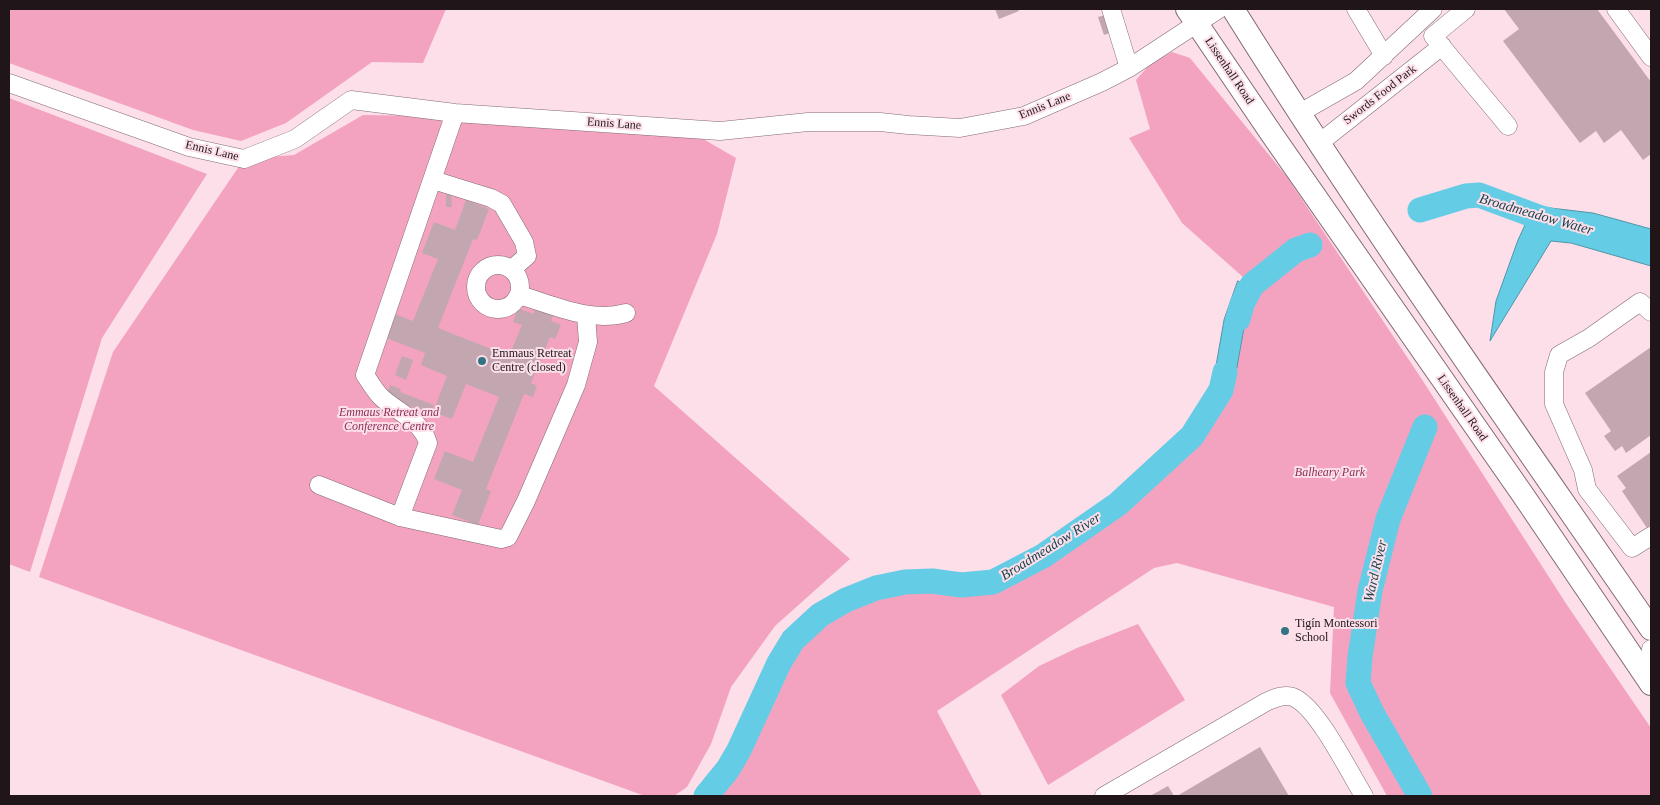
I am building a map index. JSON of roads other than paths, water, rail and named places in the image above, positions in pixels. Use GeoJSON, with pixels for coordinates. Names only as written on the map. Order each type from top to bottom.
{"type":"FeatureCollection","features":[{"type":"Feature","properties":{"kind":"main road"},"geometry":{"type":"LineString","coordinates":[[1233,9],[1318,144],[1651,629]]}},
{"type":"Feature","properties":{"kind":"main road","name":"Lissenhall Road"},"geometry":{"type":"LineString","coordinates":[[1192,16],[1271,133],[1523,495],[1649,681]]}},
{"type":"Feature","properties":{"kind":"main road"},"geometry":{"type":"LineString","coordinates":[[1271,133],[1298,114]]}},
{"type":"Feature","properties":{"kind":"street"},"geometry":{"type":"LineString","coordinates":[[1111,9],[1129,68]]}},
{"type":"Feature","properties":{"kind":"street","name":"Ennis Lane"},"geometry":{"type":"LineString","coordinates":[[9,83],[189,148],[244,159],[295,139],[351,100],[455,113],[720,131],[808,122],[880,122],[960,128],[1024,116],[1102,82],[1129,68],[1192,16],[1219,9]]}},
{"type":"Feature","properties":{"kind":"street"},"geometry":{"type":"LineString","coordinates":[[1356,9],[1384,56]]}},
{"type":"Feature","properties":{"kind":"street"},"geometry":{"type":"LineString","coordinates":[[1298,114],[1356,81],[1433,9]]}},
{"type":"Feature","properties":{"kind":"street"},"geometry":{"type":"LineString","coordinates":[[1466,9],[1434,36],[1508,126]]}},
{"type":"Feature","properties":{"kind":"street"},"geometry":{"type":"LineString","coordinates":[[1616,9],[1651,57]]}},
{"type":"Feature","properties":{"kind":"street","name":"Swords Food Park"},"geometry":{"type":"LineString","coordinates":[[1318,144],[1442,46]]}},
{"type":"Feature","properties":{"kind":"street"},"geometry":{"type":"LineString","coordinates":[[400,517],[428,443],[426,435],[414,422],[381,397],[365,375],[455,113]]}},
{"type":"Feature","properties":{"kind":"street"},"geometry":{"type":"LineString","coordinates":[[433,180],[492,198],[502,204],[524,242],[527,256],[512,269]]}},
{"type":"Feature","properties":{"kind":"street"},"geometry":{"type":"LineString","coordinates":[[500,264],[512,269],[520,281],[519,295],[510,306],[496,309],[484,304],[476,292],[477,278],[486,268],[500,264]]}},
{"type":"Feature","properties":{"kind":"street"},"geometry":{"type":"LineString","coordinates":[[519,295],[586,315],[612,317],[626,313]]}},
{"type":"Feature","properties":{"kind":"street"},"geometry":{"type":"LineString","coordinates":[[1651,312],[1640,302],[1590,338],[1559,356],[1554,372],[1554,404],[1583,470],[1587,488],[1632,548],[1651,536]]}},
{"type":"Feature","properties":{"kind":"street"},"geometry":{"type":"LineString","coordinates":[[319,486],[400,517],[501,539],[508,538],[576,385],[588,342],[586,315]]}},
{"type":"Feature","properties":{"kind":"street"},"geometry":{"type":"LineString","coordinates":[[1649,681],[1651,649]]}},
{"type":"Feature","properties":{"kind":"street"},"geometry":{"type":"LineString","coordinates":[[1104,796],[1266,702],[1280,696],[1294,697],[1309,708],[1364,796]]}},
{"type":"Feature","properties":{"kind":"water"},"geometry":{"type":"Polygon","coordinates":[[[1542,207],[1593,213],[1651,229],[1651,266],[1571,243],[1551,241],[1490,341],[1496,301],[1518,240],[1525,225],[1542,207]]]}},
{"type":"Feature","properties":{"kind":"water"},"geometry":{"type":"Polygon","coordinates":[[[1238,281],[1251,289],[1235,378],[1219,408],[1207,399],[1213,383],[1224,320],[1238,281]]]}},
{"type":"Feature","properties":{"kind":"waterway","name":"Broadmeadow Water"},"geometry":{"type":"LineString","coordinates":[[1420,210],[1466,196],[1479,195],[1541,218],[1566,224]]}},
{"type":"Feature","properties":{"kind":"waterway","name":"Broadmeadow Water"},"geometry":{"type":"LineString","coordinates":[[1238,319],[1242,304],[1252,285],[1296,250],[1310,245]]}},
{"type":"Feature","properties":{"kind":"waterway","name":"Broadmeadow River"},"geometry":{"type":"LineString","coordinates":[[706,796],[728,769],[739,750],[779,663],[793,640],[820,615],[846,600],[876,588],[905,582],[932,581],[961,585],[993,582],[1043,556],[1118,504],[1192,436],[1221,390],[1225,372]]}},
{"type":"Feature","properties":{"kind":"waterway","name":"Ward River"},"geometry":{"type":"LineString","coordinates":[[1420,796],[1372,713],[1358,683],[1370,591],[1388,519],[1425,427]]}},
{"type":"Feature","properties":{"kind":"place","name":"Emmaus Retreat Centre (closed)"},"geometry":{"type":"Point","coordinates":[482,361]}},
{"type":"Feature","properties":{"kind":"place","name":"Tigín Montessori School"},"geometry":{"type":"Point","coordinates":[1285,631]}},
{"type":"Feature","properties":{"kind":"park label","name":"Emmaus Retreat and Conference Centre"},"geometry":{"type":"Point","coordinates":[389,420]}},
{"type":"Feature","properties":{"kind":"park label","name":"Balheary Park"},"geometry":{"type":"Point","coordinates":[1330,473]}}]}
